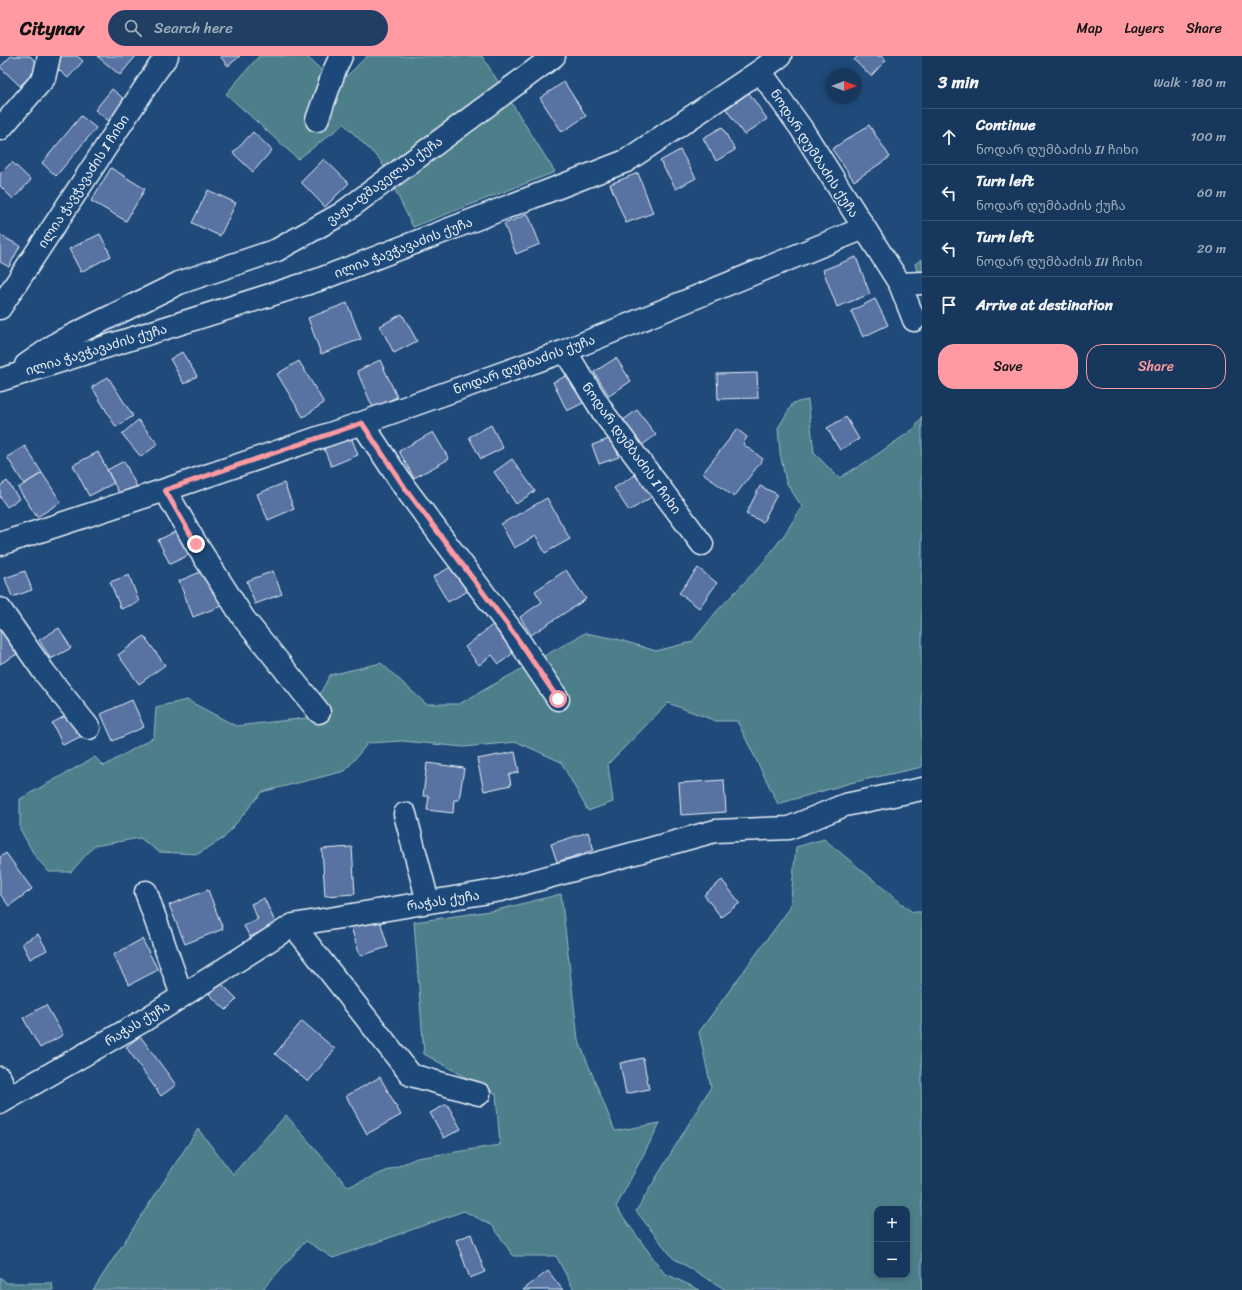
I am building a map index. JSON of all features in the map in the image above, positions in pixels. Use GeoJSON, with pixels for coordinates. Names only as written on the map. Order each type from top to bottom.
{"type":"FeatureCollection","features":[{"type":"Feature","properties":{"kind":"street"},"geometry":{"type":"LineString","coordinates":[[0,129],[44,78],[49,56]]}},
{"type":"Feature","properties":{"kind":"street","name":"ილია ჭავჭავაძის I ჩიხი"},"geometry":{"type":"LineString","coordinates":[[0,308],[147,84],[167,56]]}},
{"type":"Feature","properties":{"kind":"street"},"geometry":{"type":"LineString","coordinates":[[317,120],[341,56]]}},
{"type":"Feature","properties":{"kind":"street","name":"ვაჟა-ფშაველას ქუჩა"},"geometry":{"type":"LineString","coordinates":[[4,379],[58,342],[179,283],[277,250],[341,214],[554,56]]}},
{"type":"Feature","properties":{"kind":"street","name":"ილია ჭავჭავაძის ქუჩა"},"geometry":{"type":"LineString","coordinates":[[4,379],[318,280],[626,161],[780,56]]}},
{"type":"Feature","properties":{"kind":"street","name":"ნოდარ დუმბაძის ქუჩა"},"geometry":{"type":"LineString","coordinates":[[0,544],[362,423],[565,351],[864,228],[801,128],[760,71]]}},
{"type":"Feature","properties":{"kind":"street"},"geometry":{"type":"LineString","coordinates":[[864,228],[900,284],[914,320]]}},
{"type":"Feature","properties":{"kind":"street"},"geometry":{"type":"LineString","coordinates":[[900,284],[922,283]]}},
{"type":"Feature","properties":{"kind":"street","name":"ნოდარ დუმბაძის I ჩიხი"},"geometry":{"type":"LineString","coordinates":[[565,351],[605,415],[702,544]]}},
{"type":"Feature","properties":{"kind":"street"},"geometry":{"type":"LineString","coordinates":[[362,423],[405,488],[515,635],[558,699]]}},
{"type":"Feature","properties":{"kind":"street"},"geometry":{"type":"LineString","coordinates":[[165,490],[196,544],[244,620],[319,712]]}},
{"type":"Feature","properties":{"kind":"street"},"geometry":{"type":"LineString","coordinates":[[0,609],[44,672],[88,728]]}},
{"type":"Feature","properties":{"kind":"street","name":"რაჭას ქუჩა"},"geometry":{"type":"LineString","coordinates":[[4,1100],[143,1021],[293,925],[501,890],[715,831],[789,828],[845,805],[922,789]]}},
{"type":"Feature","properties":{"kind":"street"},"geometry":{"type":"LineString","coordinates":[[405,814],[428,902]]}},
{"type":"Feature","properties":{"kind":"street"},"geometry":{"type":"LineString","coordinates":[[146,892],[182,996]]}},
{"type":"Feature","properties":{"kind":"street"},"geometry":{"type":"LineString","coordinates":[[293,925],[411,1075],[479,1094]]}},
{"type":"Feature","properties":{"kind":"street"},"geometry":{"type":"LineString","coordinates":[[0,1078],[4,1100]]}},
{"type":"Feature","properties":{"kind":"green space"},"geometry":{"type":"Polygon","coordinates":[[[259,56],[306,56],[338,85],[367,56],[482,56],[555,172],[413,227],[381,161],[344,124],[298,159],[226,94],[259,56]]]}},
{"type":"Feature","properties":{"kind":"green space"},"geometry":{"type":"Polygon","coordinates":[[[922,259],[922,290],[915,264],[922,259]]]}},
{"type":"Feature","properties":{"kind":"green space"},"geometry":{"type":"Polygon","coordinates":[[[808,400],[814,453],[839,478],[869,460],[915,428],[922,416],[922,767],[850,783],[778,804],[737,721],[716,721],[668,703],[608,764],[613,802],[588,811],[561,762],[517,742],[463,747],[403,741],[368,743],[345,771],[262,792],[224,838],[198,854],[159,852],[140,838],[94,846],[71,872],[49,872],[35,856],[20,829],[20,799],[95,757],[104,766],[154,737],[156,707],[187,700],[236,726],[307,718],[330,675],[381,663],[426,704],[459,704],[585,633],[617,639],[656,651],[692,642],[717,611],[761,565],[784,535],[802,507],[786,482],[780,453],[778,428],[793,403],[808,400]]]}},
{"type":"Feature","properties":{"kind":"green space"},"geometry":{"type":"Polygon","coordinates":[[[824,839],[912,912],[922,912],[922,1290],[726,1290],[673,1258],[636,1211],[711,1087],[699,1032],[790,908],[796,847],[824,839]]]}},
{"type":"Feature","properties":{"kind":"green space"},"geometry":{"type":"Polygon","coordinates":[[[561,894],[578,1039],[615,1131],[660,1123],[616,1207],[664,1273],[700,1290],[574,1290],[556,1256],[513,1256],[493,1226],[464,1211],[333,1258],[306,1241],[262,1290],[93,1290],[198,1129],[233,1174],[286,1115],[348,1187],[417,1158],[500,1145],[496,1094],[424,1054],[414,922],[497,910],[561,894]]]}},
{"type":"Feature","properties":{"kind":"green space"},"geometry":{"type":"Polygon","coordinates":[[[0,1277],[7,1283],[52,1283],[53,1290],[0,1290],[0,1277]]]}},
{"type":"Feature","properties":{"kind":"building"},"geometry":{"type":"Polygon","coordinates":[[[11,56],[30,56],[40,66],[20,86],[0,67],[11,56]]]}},
{"type":"Feature","properties":{"kind":"building"},"geometry":{"type":"Polygon","coordinates":[[[61,56],[77,56],[83,61],[68,78],[53,65],[61,56]]]}},
{"type":"Feature","properties":{"kind":"building"},"geometry":{"type":"Polygon","coordinates":[[[97,56],[136,56],[120,75],[97,56]]]}},
{"type":"Feature","properties":{"kind":"building"},"geometry":{"type":"Polygon","coordinates":[[[220,56],[240,56],[228,66],[220,56]]]}},
{"type":"Feature","properties":{"kind":"building"},"geometry":{"type":"Polygon","coordinates":[[[858,56],[881,56],[886,60],[871,76],[854,60],[858,56]]]}},
{"type":"Feature","properties":{"kind":"building"},"geometry":{"type":"Polygon","coordinates":[[[564,82],[586,116],[562,132],[540,98],[564,82]]]}},
{"type":"Feature","properties":{"kind":"building"},"geometry":{"type":"Polygon","coordinates":[[[112,89],[129,103],[113,124],[95,110],[112,89]]]}},
{"type":"Feature","properties":{"kind":"building"},"geometry":{"type":"Polygon","coordinates":[[[749,93],[767,119],[744,135],[726,109],[749,93]]]}},
{"type":"Feature","properties":{"kind":"building"},"geometry":{"type":"Polygon","coordinates":[[[81,116],[96,128],[56,176],[42,163],[81,116]]]}},
{"type":"Feature","properties":{"kind":"building"},"geometry":{"type":"Polygon","coordinates":[[[869,125],[890,157],[854,181],[832,149],[869,125]]]}},
{"type":"Feature","properties":{"kind":"building"},"geometry":{"type":"Polygon","coordinates":[[[722,127],[735,150],[716,161],[703,138],[722,127]]]}},
{"type":"Feature","properties":{"kind":"building"},"geometry":{"type":"Polygon","coordinates":[[[253,132],[272,150],[253,172],[233,153],[253,132]]]}},
{"type":"Feature","properties":{"kind":"building"},"geometry":{"type":"Polygon","coordinates":[[[680,150],[696,178],[676,189],[660,161],[680,150]]]}},
{"type":"Feature","properties":{"kind":"building"},"geometry":{"type":"Polygon","coordinates":[[[324,159],[349,183],[325,207],[301,182],[324,159]]]}},
{"type":"Feature","properties":{"kind":"building"},"geometry":{"type":"Polygon","coordinates":[[[12,162],[31,180],[13,199],[0,186],[0,174],[12,162]]]}},
{"type":"Feature","properties":{"kind":"building"},"geometry":{"type":"Polygon","coordinates":[[[111,168],[145,189],[126,221],[91,201],[111,168]]]}},
{"type":"Feature","properties":{"kind":"building"},"geometry":{"type":"Polygon","coordinates":[[[638,173],[653,213],[626,223],[610,184],[638,173]]]}},
{"type":"Feature","properties":{"kind":"building"},"geometry":{"type":"Polygon","coordinates":[[[208,190],[236,203],[220,236],[192,223],[208,190]]]}},
{"type":"Feature","properties":{"kind":"building"},"geometry":{"type":"Polygon","coordinates":[[[528,214],[540,244],[516,254],[504,224],[528,214]]]}},
{"type":"Feature","properties":{"kind":"building"},"geometry":{"type":"Polygon","coordinates":[[[100,234],[111,256],[81,272],[69,249],[100,234]]]}},
{"type":"Feature","properties":{"kind":"building"},"geometry":{"type":"Polygon","coordinates":[[[0,235],[20,246],[9,267],[0,262],[0,235]]]}},
{"type":"Feature","properties":{"kind":"building"},"geometry":{"type":"Polygon","coordinates":[[[856,257],[870,294],[837,307],[823,270],[856,257]]]}},
{"type":"Feature","properties":{"kind":"building"},"geometry":{"type":"Polygon","coordinates":[[[875,299],[888,325],[863,337],[851,311],[875,299]]]}},
{"type":"Feature","properties":{"kind":"building"},"geometry":{"type":"Polygon","coordinates":[[[347,303],[361,339],[321,354],[308,318],[347,303]]]}},
{"type":"Feature","properties":{"kind":"building"},"geometry":{"type":"Polygon","coordinates":[[[402,314],[417,341],[394,353],[380,326],[402,314]]]}},
{"type":"Feature","properties":{"kind":"building"},"geometry":{"type":"Polygon","coordinates":[[[182,352],[197,376],[184,384],[170,359],[182,352]]]}},
{"type":"Feature","properties":{"kind":"building"},"geometry":{"type":"Polygon","coordinates":[[[616,358],[631,381],[609,396],[594,372],[616,358]]]}},
{"type":"Feature","properties":{"kind":"building"},"geometry":{"type":"Polygon","coordinates":[[[380,360],[397,397],[373,408],[357,371],[380,360]]]}},
{"type":"Feature","properties":{"kind":"building"},"geometry":{"type":"Polygon","coordinates":[[[299,361],[324,403],[303,417],[277,374],[299,361]]]}},
{"type":"Feature","properties":{"kind":"building"},"geometry":{"type":"Polygon","coordinates":[[[575,372],[589,400],[567,411],[553,382],[575,372]]]}},
{"type":"Feature","properties":{"kind":"building"},"geometry":{"type":"Polygon","coordinates":[[[757,373],[758,398],[718,399],[717,374],[757,373]]]}},
{"type":"Feature","properties":{"kind":"building"},"geometry":{"type":"Polygon","coordinates":[[[108,377],[133,416],[116,427],[92,387],[108,377]]]}},
{"type":"Feature","properties":{"kind":"building"},"geometry":{"type":"Polygon","coordinates":[[[637,410],[656,435],[641,446],[622,421],[637,410]]]}},
{"type":"Feature","properties":{"kind":"building"},"geometry":{"type":"Polygon","coordinates":[[[846,417],[859,439],[840,450],[827,428],[846,417]]]}},
{"type":"Feature","properties":{"kind":"building"},"geometry":{"type":"Polygon","coordinates":[[[138,420],[158,444],[141,457],[122,434],[138,420]]]}},
{"type":"Feature","properties":{"kind":"building"},"geometry":{"type":"Polygon","coordinates":[[[491,425],[503,448],[481,459],[469,437],[491,425]]]}},
{"type":"Feature","properties":{"kind":"building"},"geometry":{"type":"Polygon","coordinates":[[[348,429],[358,455],[331,466],[321,441],[348,429]]]}},
{"type":"Feature","properties":{"kind":"building"},"geometry":{"type":"Polygon","coordinates":[[[737,429],[747,437],[743,444],[763,459],[734,497],[703,473],[737,429]]]}},
{"type":"Feature","properties":{"kind":"building"},"geometry":{"type":"Polygon","coordinates":[[[433,432],[449,459],[414,478],[399,451],[433,432]]]}},
{"type":"Feature","properties":{"kind":"building"},"geometry":{"type":"Polygon","coordinates":[[[612,438],[619,457],[599,464],[592,445],[612,438]]]}},
{"type":"Feature","properties":{"kind":"building"},"geometry":{"type":"Polygon","coordinates":[[[25,446],[42,473],[24,484],[7,457],[25,446]]]}},
{"type":"Feature","properties":{"kind":"building"},"geometry":{"type":"Polygon","coordinates":[[[98,452],[114,483],[89,496],[73,465],[98,452]]]}},
{"type":"Feature","properties":{"kind":"building"},"geometry":{"type":"Polygon","coordinates":[[[512,459],[535,491],[516,504],[494,472],[512,459]]]}},
{"type":"Feature","properties":{"kind":"building"},"geometry":{"type":"Polygon","coordinates":[[[124,461],[138,489],[121,497],[107,470],[124,461]]]}},
{"type":"Feature","properties":{"kind":"building"},"geometry":{"type":"Polygon","coordinates":[[[643,470],[658,493],[629,511],[614,488],[643,470]]]}},
{"type":"Feature","properties":{"kind":"building"},"geometry":{"type":"Polygon","coordinates":[[[42,473],[61,502],[37,517],[18,488],[42,473]]]}},
{"type":"Feature","properties":{"kind":"building"},"geometry":{"type":"Polygon","coordinates":[[[7,481],[19,499],[7,507],[0,497],[0,486],[7,481]]]}},
{"type":"Feature","properties":{"kind":"building"},"geometry":{"type":"Polygon","coordinates":[[[284,483],[294,509],[268,520],[257,494],[284,483]]]}},
{"type":"Feature","properties":{"kind":"building"},"geometry":{"type":"Polygon","coordinates":[[[760,486],[777,494],[763,522],[746,514],[760,486]]]}},
{"type":"Feature","properties":{"kind":"building"},"geometry":{"type":"Polygon","coordinates":[[[547,498],[570,539],[545,553],[536,536],[514,548],[501,524],[547,498]]]}},
{"type":"Feature","properties":{"kind":"building"},"geometry":{"type":"Polygon","coordinates":[[[179,530],[191,554],[170,564],[158,540],[179,530]]]}},
{"type":"Feature","properties":{"kind":"building"},"geometry":{"type":"Polygon","coordinates":[[[456,564],[470,590],[448,602],[433,577],[456,564]]]}},
{"type":"Feature","properties":{"kind":"building"},"geometry":{"type":"Polygon","coordinates":[[[210,568],[224,605],[193,617],[179,581],[210,568]]]}},
{"type":"Feature","properties":{"kind":"building"},"geometry":{"type":"Polygon","coordinates":[[[698,568],[717,583],[699,608],[679,593],[698,568]]]}},
{"type":"Feature","properties":{"kind":"building"},"geometry":{"type":"Polygon","coordinates":[[[566,570],[586,599],[531,635],[520,617],[542,602],[535,591],[566,570]]]}},
{"type":"Feature","properties":{"kind":"building"},"geometry":{"type":"Polygon","coordinates":[[[25,571],[32,590],[12,597],[5,578],[25,571]]]}},
{"type":"Feature","properties":{"kind":"building"},"geometry":{"type":"Polygon","coordinates":[[[273,571],[282,594],[255,604],[247,581],[273,571]]]}},
{"type":"Feature","properties":{"kind":"building"},"geometry":{"type":"Polygon","coordinates":[[[129,575],[139,602],[121,609],[110,582],[129,575]]]}},
{"type":"Feature","properties":{"kind":"building"},"geometry":{"type":"Polygon","coordinates":[[[495,623],[517,650],[499,664],[492,655],[479,665],[465,647],[495,623]]]}},
{"type":"Feature","properties":{"kind":"building"},"geometry":{"type":"Polygon","coordinates":[[[4,627],[19,653],[0,664],[0,629],[4,627]]]}},
{"type":"Feature","properties":{"kind":"building"},"geometry":{"type":"Polygon","coordinates":[[[59,628],[71,648],[51,659],[39,640],[59,628]]]}},
{"type":"Feature","properties":{"kind":"building"},"geometry":{"type":"Polygon","coordinates":[[[144,636],[165,665],[139,684],[118,655],[144,636]]]}},
{"type":"Feature","properties":{"kind":"building"},"geometry":{"type":"Polygon","coordinates":[[[132,700],[144,727],[113,741],[101,714],[132,700]]]}},
{"type":"Feature","properties":{"kind":"building"},"geometry":{"type":"Polygon","coordinates":[[[71,713],[82,736],[63,745],[52,723],[71,713]]]}},
{"type":"Feature","properties":{"kind":"building"},"geometry":{"type":"Polygon","coordinates":[[[515,752],[519,772],[509,775],[511,785],[484,791],[477,759],[515,752]]]}},
{"type":"Feature","properties":{"kind":"building"},"geometry":{"type":"Polygon","coordinates":[[[427,763],[464,768],[459,800],[454,800],[453,813],[427,810],[429,796],[423,796],[427,763]]]}},
{"type":"Feature","properties":{"kind":"building"},"geometry":{"type":"Polygon","coordinates":[[[724,780],[726,812],[681,815],[679,783],[724,780]]]}},
{"type":"Feature","properties":{"kind":"building"},"geometry":{"type":"Polygon","coordinates":[[[588,832],[594,850],[557,862],[551,844],[588,832]]]}},
{"type":"Feature","properties":{"kind":"building"},"geometry":{"type":"Polygon","coordinates":[[[352,847],[355,894],[325,896],[322,849],[352,847]]]}},
{"type":"Feature","properties":{"kind":"building"},"geometry":{"type":"Polygon","coordinates":[[[6,853],[32,889],[9,906],[0,894],[0,857],[6,853]]]}},
{"type":"Feature","properties":{"kind":"building"},"geometry":{"type":"Polygon","coordinates":[[[722,880],[740,903],[721,917],[704,895],[722,880]]]}},
{"type":"Feature","properties":{"kind":"building"},"geometry":{"type":"Polygon","coordinates":[[[208,890],[223,929],[185,944],[169,905],[208,890]]]}},
{"type":"Feature","properties":{"kind":"building"},"geometry":{"type":"Polygon","coordinates":[[[264,898],[276,924],[250,937],[244,926],[258,919],[251,904],[264,898]]]}},
{"type":"Feature","properties":{"kind":"building"},"geometry":{"type":"Polygon","coordinates":[[[379,918],[388,947],[360,956],[351,927],[379,918]]]}},
{"type":"Feature","properties":{"kind":"building"},"geometry":{"type":"Polygon","coordinates":[[[38,934],[47,950],[30,959],[22,943],[38,934]]]}},
{"type":"Feature","properties":{"kind":"building"},"geometry":{"type":"Polygon","coordinates":[[[142,939],[158,970],[129,985],[113,955],[142,939]]]}},
{"type":"Feature","properties":{"kind":"building"},"geometry":{"type":"Polygon","coordinates":[[[220,982],[237,999],[226,1010],[209,994],[220,982]]]}},
{"type":"Feature","properties":{"kind":"building"},"geometry":{"type":"Polygon","coordinates":[[[46,1005],[63,1035],[40,1048],[23,1018],[46,1005]]]}},
{"type":"Feature","properties":{"kind":"building"},"geometry":{"type":"Polygon","coordinates":[[[302,1021],[335,1049],[308,1082],[275,1054],[302,1021]]]}},
{"type":"Feature","properties":{"kind":"building"},"geometry":{"type":"Polygon","coordinates":[[[140,1036],[176,1085],[161,1096],[126,1047],[140,1036]]]}},
{"type":"Feature","properties":{"kind":"building"},"geometry":{"type":"Polygon","coordinates":[[[643,1058],[649,1089],[626,1094],[620,1063],[643,1058]]]}},
{"type":"Feature","properties":{"kind":"building"},"geometry":{"type":"Polygon","coordinates":[[[380,1077],[401,1115],[367,1134],[346,1096],[380,1077]]]}},
{"type":"Feature","properties":{"kind":"building"},"geometry":{"type":"Polygon","coordinates":[[[447,1104],[461,1129],[444,1138],[430,1113],[447,1104]]]}},
{"type":"Feature","properties":{"kind":"building"},"geometry":{"type":"Polygon","coordinates":[[[471,1234],[485,1272],[470,1278],[456,1240],[471,1234]]]}},
{"type":"Feature","properties":{"kind":"building"},"geometry":{"type":"Polygon","coordinates":[[[548,1271],[563,1290],[523,1290],[548,1271]]]}},
{"type":"Feature","properties":{"kind":"route"},"geometry":{"type":"LineString","coordinates":[[196,544],[165,490],[362,423],[405,488],[515,635],[558,699]]}}]}
